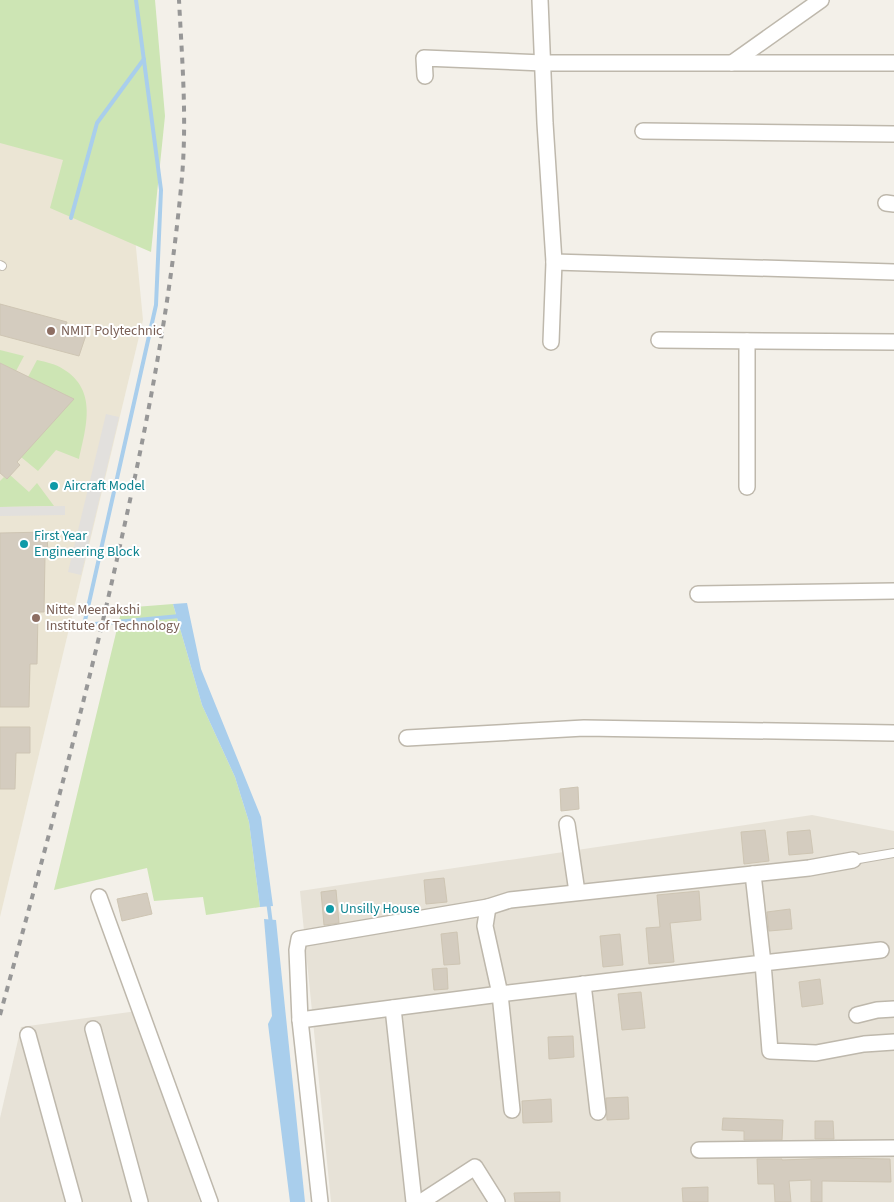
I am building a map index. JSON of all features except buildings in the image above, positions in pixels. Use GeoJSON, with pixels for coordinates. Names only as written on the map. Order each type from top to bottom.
{"type":"FeatureCollection","features":[{"type":"Feature","properties":{"kind":"street"},"geometry":{"type":"LineString","coordinates":[[540,0],[554,262],[550,342]]}},
{"type":"Feature","properties":{"kind":"street"},"geometry":{"type":"LineString","coordinates":[[732,63],[822,0]]}},
{"type":"Feature","properties":{"kind":"street"},"geometry":{"type":"LineString","coordinates":[[875,63],[894,51]]}},
{"type":"Feature","properties":{"kind":"street"},"geometry":{"type":"LineString","coordinates":[[425,76],[424,58],[543,63],[894,63]]}},
{"type":"Feature","properties":{"kind":"street"},"geometry":{"type":"LineString","coordinates":[[643,131],[894,134]]}},
{"type":"Feature","properties":{"kind":"street"},"geometry":{"type":"LineString","coordinates":[[554,262],[894,272]]}},
{"type":"Feature","properties":{"kind":"street"},"geometry":{"type":"LineString","coordinates":[[659,340],[894,342]]}},
{"type":"Feature","properties":{"kind":"street"},"geometry":{"type":"LineString","coordinates":[[747,341],[747,487]]}},
{"type":"Feature","properties":{"kind":"street"},"geometry":{"type":"LineString","coordinates":[[698,594],[894,591]]}},
{"type":"Feature","properties":{"kind":"street"},"geometry":{"type":"LineString","coordinates":[[407,738],[584,728],[894,733]]}},
{"type":"Feature","properties":{"kind":"street"},"geometry":{"type":"LineString","coordinates":[[567,824],[577,892]]}},
{"type":"Feature","properties":{"kind":"street"},"geometry":{"type":"LineString","coordinates":[[320,1202],[300,1020],[297,950],[299,939],[488,907],[510,900],[809,868],[853,860]]}},
{"type":"Feature","properties":{"kind":"street"},"geometry":{"type":"LineString","coordinates":[[753,874],[770,1051],[816,1053],[864,1044],[894,1042]]}},
{"type":"Feature","properties":{"kind":"street"},"geometry":{"type":"LineString","coordinates":[[99,897],[210,1202]]}},
{"type":"Feature","properties":{"kind":"street"},"geometry":{"type":"LineString","coordinates":[[488,907],[485,926],[500,994],[512,1110]]}},
{"type":"Feature","properties":{"kind":"street"},"geometry":{"type":"LineString","coordinates":[[300,1020],[583,984],[881,950]]}},
{"type":"Feature","properties":{"kind":"street"},"geometry":{"type":"LineString","coordinates":[[583,984],[598,1112]]}},
{"type":"Feature","properties":{"kind":"street"},"geometry":{"type":"LineString","coordinates":[[393,1008],[414,1202]]}},
{"type":"Feature","properties":{"kind":"street"},"geometry":{"type":"LineString","coordinates":[[857,1015],[877,1010],[894,1009]]}},
{"type":"Feature","properties":{"kind":"street"},"geometry":{"type":"LineString","coordinates":[[93,1030],[140,1202]]}},
{"type":"Feature","properties":{"kind":"street"},"geometry":{"type":"LineString","coordinates":[[28,1035],[74,1202]]}},
{"type":"Feature","properties":{"kind":"street"},"geometry":{"type":"LineString","coordinates":[[699,1150],[894,1148]]}},
{"type":"Feature","properties":{"kind":"street"},"geometry":{"type":"LineString","coordinates":[[421,1202],[475,1166],[497,1202]]}},
{"type":"Feature","properties":{"kind":"lane"},"geometry":{"type":"LineString","coordinates":[[853,860],[894,853]]}},
{"type":"Feature","properties":{"kind":"shaded area"},"geometry":{"type":"Polygon","coordinates":[[[0,0],[112,0],[143,320],[0,917],[0,0]]]}},
{"type":"Feature","properties":{"kind":"shaded area"},"geometry":{"type":"Polygon","coordinates":[[[106,414],[119,417],[81,575],[68,572],[106,414]]]}},
{"type":"Feature","properties":{"kind":"shaded area"},"geometry":{"type":"Polygon","coordinates":[[[65,506],[65,515],[0,516],[0,507],[65,506]]]}},
{"type":"Feature","properties":{"kind":"shaded area"},"geometry":{"type":"Polygon","coordinates":[[[812,815],[894,831],[894,1202],[331,1202],[300,891],[812,815]]]}},
{"type":"Feature","properties":{"kind":"shaded area"},"geometry":{"type":"Polygon","coordinates":[[[137,1011],[200,1202],[0,1202],[0,1118],[21,1027],[137,1011]]]}},
{"type":"Feature","properties":{"kind":"green space"},"geometry":{"type":"Polygon","coordinates":[[[0,0],[155,0],[165,116],[151,252],[50,208],[63,160],[0,143],[0,0]]]}},
{"type":"Feature","properties":{"kind":"green space"},"geometry":{"type":"Polygon","coordinates":[[[0,350],[24,356],[16,371],[0,363],[0,350]]]}},
{"type":"Feature","properties":{"kind":"green space"},"geometry":{"type":"Polygon","coordinates":[[[37,360],[51,363],[63,369],[74,378],[81,387],[87,410],[79,459],[56,450],[38,471],[21,457],[28,377],[37,360]]]}},
{"type":"Feature","properties":{"kind":"green space"},"geometry":{"type":"Polygon","coordinates":[[[10,475],[29,492],[37,483],[54,506],[0,507],[0,481],[4,477],[7,479],[10,475]]]}},
{"type":"Feature","properties":{"kind":"green space"},"geometry":{"type":"Polygon","coordinates":[[[173,604],[202,705],[235,777],[249,822],[260,907],[206,915],[203,897],[154,901],[147,868],[54,890],[122,608],[173,604]]]}},
{"type":"Feature","properties":{"kind":"water"},"geometry":{"type":"Polygon","coordinates":[[[187,603],[201,669],[261,817],[273,906],[260,907],[249,822],[235,777],[202,705],[173,604],[187,603]]]}},
{"type":"Feature","properties":{"kind":"water"},"geometry":{"type":"Polygon","coordinates":[[[264,919],[276,920],[305,1202],[290,1202],[268,1024],[272,1016],[264,919]]]}},
{"type":"Feature","properties":{"kind":"waterway"},"geometry":{"type":"LineString","coordinates":[[136,0],[161,190],[156,305],[84,625],[180,616]]}},
{"type":"Feature","properties":{"kind":"waterway"},"geometry":{"type":"LineString","coordinates":[[71,218],[97,123],[144,59]]}},
{"type":"Feature","properties":{"kind":"waterway"},"geometry":{"type":"LineString","coordinates":[[268,901],[271,924]]}},
{"type":"Feature","properties":{"kind":"railway"},"geometry":{"type":"LineString","coordinates":[[0,1015],[79,720],[108,601],[158,360],[172,268],[182,177],[184,133],[179,0]]}},
{"type":"Feature","properties":{"kind":"place","name":"NMIT Polytechnic"},"geometry":{"type":"Point","coordinates":[51,331]}},
{"type":"Feature","properties":{"kind":"place","name":"Aircraft Model"},"geometry":{"type":"Point","coordinates":[54,486]}},
{"type":"Feature","properties":{"kind":"place","name":"First Year Engineering Block"},"geometry":{"type":"Point","coordinates":[24,544]}},
{"type":"Feature","properties":{"kind":"place","name":"Nitte Meenakshi Institute of Technology"},"geometry":{"type":"Point","coordinates":[36,618]}},
{"type":"Feature","properties":{"kind":"place","name":"Unsilly House"},"geometry":{"type":"Point","coordinates":[330,909]}}]}
